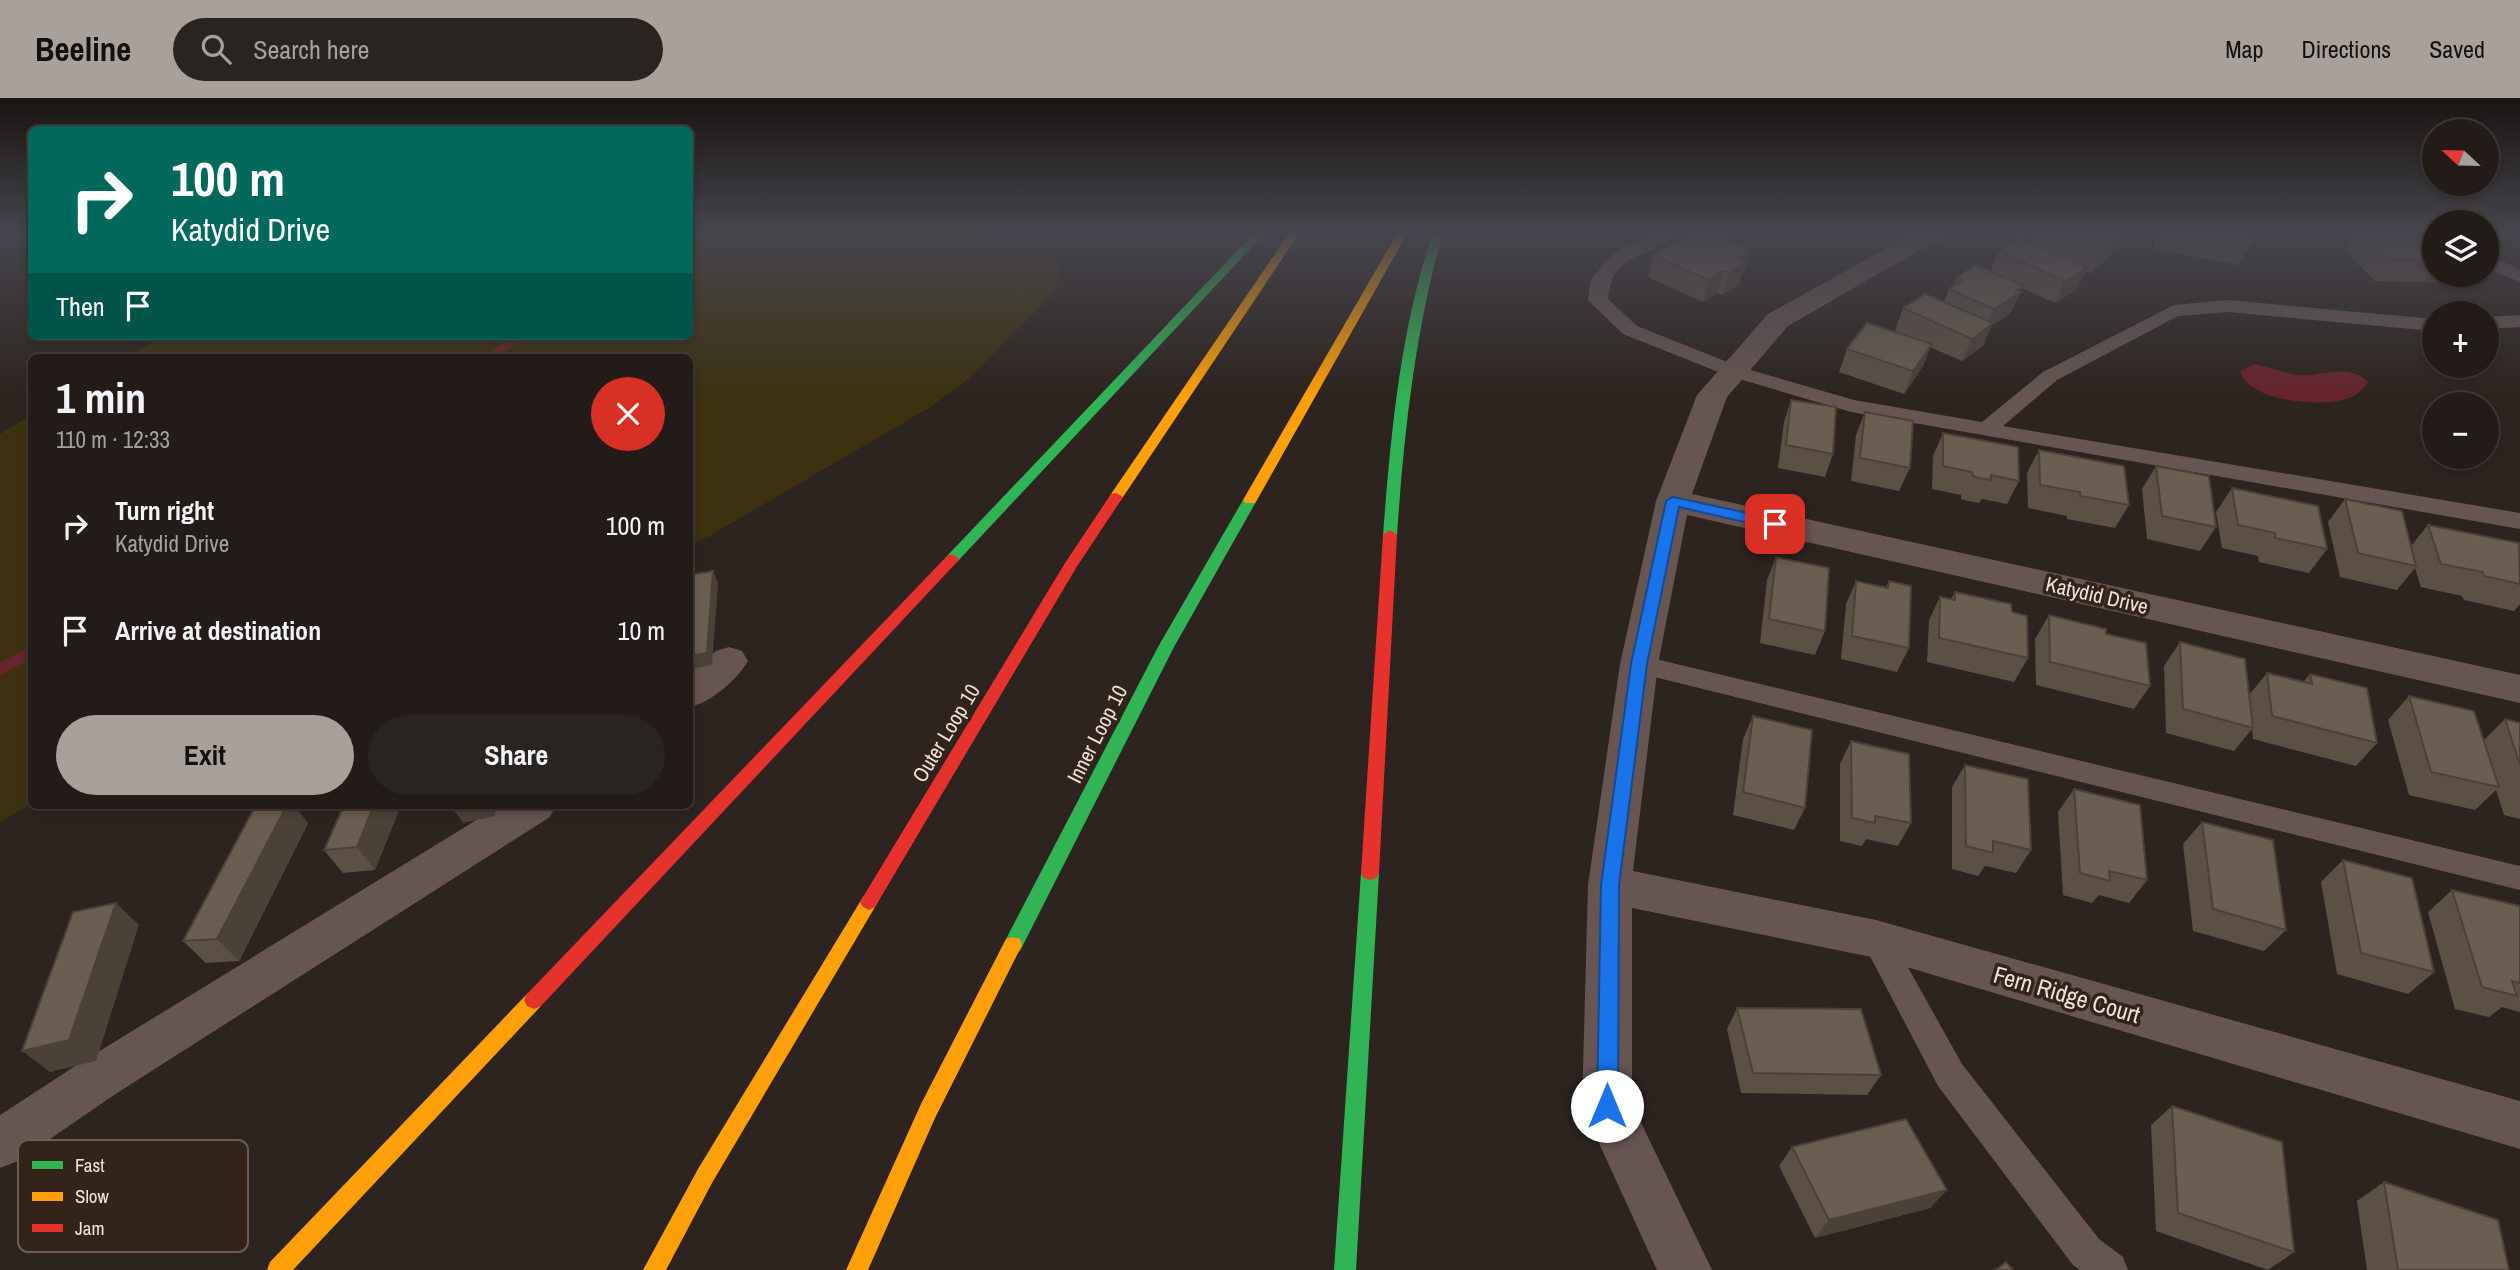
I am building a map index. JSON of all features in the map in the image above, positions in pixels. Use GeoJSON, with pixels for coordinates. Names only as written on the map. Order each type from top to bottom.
{"type":"FeatureCollection","features":[{"type":"Feature","properties":{"kind":"highway"},"geometry":{"type":"LineString","coordinates":[[278,1270],[1209,287]]}},
{"type":"Feature","properties":{"kind":"highway","name":"Outer Loop 10"},"geometry":{"type":"LineString","coordinates":[[654,1270],[705,1176],[1070,566],[1258,287]]}},
{"type":"Feature","properties":{"kind":"highway","name":"Inner Loop 10"},"geometry":{"type":"LineString","coordinates":[[857,1270],[928,1111],[1166,647],[1372,287]]}},
{"type":"Feature","properties":{"kind":"highway"},"geometry":{"type":"LineString","coordinates":[[1345,1270],[1395,460],[1412,327],[1421,287]]}},
{"type":"Feature","properties":{"kind":"street"},"geometry":{"type":"LineString","coordinates":[[1685,1270],[1607,1106],[1610,885],[1639,664],[1673,501],[1712,395],[1778,320],[1836,287]]}},
{"type":"Feature","properties":{"kind":"street","name":"Katydid Drive"},"geometry":{"type":"LineString","coordinates":[[1673,501],[2520,689]]}},
{"type":"Feature","properties":{"kind":"street"},"geometry":{"type":"LineString","coordinates":[[693,690],[729,661]]}},
{"type":"Feature","properties":{"kind":"street"},"geometry":{"type":"LineString","coordinates":[[0,1144],[97,1079],[529,809]]}},
{"type":"Feature","properties":{"kind":"street","name":"Fern Ridge Court"},"geometry":{"type":"LineString","coordinates":[[1610,885],[1876,939],[2520,1125]]}},
{"type":"Feature","properties":{"kind":"lane"},"geometry":{"type":"LineString","coordinates":[[1599,287],[1598,300],[1630,330],[1733,371],[1851,407],[2520,521]]}},
{"type":"Feature","properties":{"kind":"lane"},"geometry":{"type":"LineString","coordinates":[[1984,430],[2050,376],[2174,311],[2227,306],[2422,324]]}},
{"type":"Feature","properties":{"kind":"lane"},"geometry":{"type":"LineString","coordinates":[[2499,322],[2520,321]]}},
{"type":"Feature","properties":{"kind":"lane"},"geometry":{"type":"LineString","coordinates":[[1639,664],[2520,878]]}},
{"type":"Feature","properties":{"kind":"lane"},"geometry":{"type":"LineString","coordinates":[[1876,939],[1950,1075],[2086,1252],[2110,1270]]}},
{"type":"Feature","properties":{"kind":"shaded area"},"geometry":{"type":"Polygon","coordinates":[[[693,287],[1056,287],[1055,292],[967,380],[927,409],[693,544],[693,354],[132,354],[155,340],[693,340],[693,287]]]}},
{"type":"Feature","properties":{"kind":"shaded area"},"geometry":{"type":"Polygon","coordinates":[[[2254,364],[2298,375],[2353,373],[2368,382],[2353,397],[2346,399],[2320,402],[2287,400],[2257,390],[2246,381],[2240,371],[2254,364]]]}},
{"type":"Feature","properties":{"kind":"shaded area"},"geometry":{"type":"Polygon","coordinates":[[[28,417],[28,806],[0,822],[0,434],[28,417]]]}},
{"type":"Feature","properties":{"kind":"building"},"geometry":{"type":"Polygon","coordinates":[[[1952,287],[2023,287],[2017,290],[2021,292],[1994,309],[1949,289],[1952,287]]]}},
{"type":"Feature","properties":{"kind":"building"},"geometry":{"type":"Polygon","coordinates":[[[1925,294],[1993,323],[1972,339],[1903,308],[1925,294]]]}},
{"type":"Feature","properties":{"kind":"building"},"geometry":{"type":"Polygon","coordinates":[[[1867,323],[1932,344],[1913,371],[1847,349],[1867,323]]]}},
{"type":"Feature","properties":{"kind":"building"},"geometry":{"type":"Polygon","coordinates":[[[1791,400],[1836,407],[1833,454],[1786,445],[1791,400]]]}},
{"type":"Feature","properties":{"kind":"building"},"geometry":{"type":"Polygon","coordinates":[[[1865,412],[1913,421],[1910,468],[1860,458],[1865,412]]]}},
{"type":"Feature","properties":{"kind":"building"},"geometry":{"type":"Polygon","coordinates":[[[1943,433],[2018,447],[2019,481],[1991,475],[1991,480],[1979,478],[1973,476],[1972,472],[1943,466],[1943,433]]]}},
{"type":"Feature","properties":{"kind":"building"},"geometry":{"type":"Polygon","coordinates":[[[2039,450],[2124,466],[2129,505],[2040,485],[2039,450]]]}},
{"type":"Feature","properties":{"kind":"building"},"geometry":{"type":"Polygon","coordinates":[[[2156,466],[2209,476],[2216,527],[2162,516],[2156,466]]]}},
{"type":"Feature","properties":{"kind":"building"},"geometry":{"type":"Polygon","coordinates":[[[2232,488],[2318,506],[2327,549],[2275,538],[2275,533],[2238,525],[2232,488]]]}},
{"type":"Feature","properties":{"kind":"building"},"geometry":{"type":"Polygon","coordinates":[[[2345,499],[2402,511],[2416,566],[2358,553],[2345,499]]]}},
{"type":"Feature","properties":{"kind":"building"},"geometry":{"type":"Polygon","coordinates":[[[2428,525],[2519,543],[2520,584],[2484,576],[2483,572],[2441,564],[2428,525]]]}},
{"type":"Feature","properties":{"kind":"building"},"geometry":{"type":"Polygon","coordinates":[[[1776,557],[1829,568],[1825,631],[1769,619],[1776,557]]]}},
{"type":"Feature","properties":{"kind":"building"},"geometry":{"type":"Polygon","coordinates":[[[713,571],[707,653],[693,655],[693,574],[713,571]]]}},
{"type":"Feature","properties":{"kind":"building"},"geometry":{"type":"Polygon","coordinates":[[[1856,581],[1888,588],[1889,581],[1911,586],[1909,648],[1852,636],[1856,581]]]}},
{"type":"Feature","properties":{"kind":"building"},"geometry":{"type":"Polygon","coordinates":[[[1955,592],[2011,604],[2012,612],[2027,616],[2028,658],[1939,638],[1940,597],[1955,600],[1955,592]]]}},
{"type":"Feature","properties":{"kind":"building"},"geometry":{"type":"Polygon","coordinates":[[[2049,615],[2106,629],[2106,634],[2146,643],[2150,686],[2050,662],[2049,615]]]}},
{"type":"Feature","properties":{"kind":"building"},"geometry":{"type":"Polygon","coordinates":[[[2180,642],[2245,659],[2253,728],[2183,709],[2180,642]]]}},
{"type":"Feature","properties":{"kind":"building"},"geometry":{"type":"Polygon","coordinates":[[[2267,673],[2312,684],[2310,674],[2367,688],[2377,743],[2272,716],[2267,673]]]}},
{"type":"Feature","properties":{"kind":"building"},"geometry":{"type":"Polygon","coordinates":[[[2409,696],[2474,711],[2499,787],[2431,772],[2409,696]]]}},
{"type":"Feature","properties":{"kind":"building"},"geometry":{"type":"Polygon","coordinates":[[[1753,716],[1812,730],[1805,808],[1743,792],[1753,716]]]}},
{"type":"Feature","properties":{"kind":"building"},"geometry":{"type":"Polygon","coordinates":[[[2505,719],[2520,723],[2520,765],[2505,719]]]}},
{"type":"Feature","properties":{"kind":"building"},"geometry":{"type":"Polygon","coordinates":[[[1851,741],[1909,754],[1911,823],[1875,816],[1875,823],[1852,818],[1851,741]]]}},
{"type":"Feature","properties":{"kind":"building"},"geometry":{"type":"Polygon","coordinates":[[[1965,765],[2028,779],[2031,850],[1993,841],[1993,853],[1966,846],[1965,765]]]}},
{"type":"Feature","properties":{"kind":"building"},"geometry":{"type":"Polygon","coordinates":[[[2074,789],[2140,805],[2147,880],[2109,871],[2110,881],[2080,873],[2074,789]]]}},
{"type":"Feature","properties":{"kind":"building"},"geometry":{"type":"Polygon","coordinates":[[[254,809],[285,809],[217,939],[183,941],[254,809]]]}},
{"type":"Feature","properties":{"kind":"building"},"geometry":{"type":"Polygon","coordinates":[[[342,809],[372,809],[357,847],[324,850],[342,809]]]}},
{"type":"Feature","properties":{"kind":"building"},"geometry":{"type":"Polygon","coordinates":[[[2202,822],[2273,840],[2286,930],[2213,909],[2202,822]]]}},
{"type":"Feature","properties":{"kind":"building"},"geometry":{"type":"Polygon","coordinates":[[[2343,860],[2412,878],[2434,972],[2361,953],[2343,860]]]}},
{"type":"Feature","properties":{"kind":"building"},"geometry":{"type":"Polygon","coordinates":[[[2452,890],[2520,906],[2520,983],[2512,981],[2517,996],[2482,987],[2452,890]]]}},
{"type":"Feature","properties":{"kind":"building"},"geometry":{"type":"Polygon","coordinates":[[[116,903],[69,1040],[22,1051],[73,912],[116,903]]]}},
{"type":"Feature","properties":{"kind":"building"},"geometry":{"type":"Polygon","coordinates":[[[1737,1008],[1861,1009],[1881,1075],[1753,1073],[1737,1008]]]}},
{"type":"Feature","properties":{"kind":"building"},"geometry":{"type":"Polygon","coordinates":[[[2172,1106],[2282,1142],[2294,1252],[2178,1213],[2172,1106]]]}},
{"type":"Feature","properties":{"kind":"building"},"geometry":{"type":"Polygon","coordinates":[[[1906,1119],[1947,1190],[1829,1220],[1792,1147],[1906,1119]]]}},
{"type":"Feature","properties":{"kind":"building"},"geometry":{"type":"Polygon","coordinates":[[[2384,1182],[2498,1220],[2509,1270],[2398,1270],[2384,1182]]]}},
{"type":"Feature","properties":{"kind":"building"},"geometry":{"type":"Polygon","coordinates":[[[2006,1262],[2013,1270],[1996,1270],[2006,1262]]]}},
{"type":"Feature","properties":{"kind":"waterway"},"geometry":{"type":"LineString","coordinates":[[494,354],[516,340]]}},
{"type":"Feature","properties":{"kind":"waterway"},"geometry":{"type":"LineString","coordinates":[[0,670],[28,652]]}},
{"type":"Feature","properties":{"kind":"traffic: fast"},"geometry":{"type":"LineString","coordinates":[[952,559],[1209,287]]}},
{"type":"Feature","properties":{"kind":"traffic: fast"},"geometry":{"type":"LineString","coordinates":[[1390,535],[1405,382],[1423,287]]}},
{"type":"Feature","properties":{"kind":"traffic: fast"},"geometry":{"type":"LineString","coordinates":[[1013,945],[1166,647],[1250,500]]}},
{"type":"Feature","properties":{"kind":"traffic: fast"},"geometry":{"type":"LineString","coordinates":[[1345,1270],[1370,873]]}},
{"type":"Feature","properties":{"kind":"traffic: slow"},"geometry":{"type":"LineString","coordinates":[[1116,497],[1258,287]]}},
{"type":"Feature","properties":{"kind":"traffic: slow"},"geometry":{"type":"LineString","coordinates":[[1250,500],[1372,287]]}},
{"type":"Feature","properties":{"kind":"traffic: slow"},"geometry":{"type":"LineString","coordinates":[[654,1270],[705,1176],[869,902]]}},
{"type":"Feature","properties":{"kind":"traffic: slow"},"geometry":{"type":"LineString","coordinates":[[857,1270],[928,1111],[1013,945]]}},
{"type":"Feature","properties":{"kind":"traffic: slow"},"geometry":{"type":"LineString","coordinates":[[278,1270],[534,1000]]}},
{"type":"Feature","properties":{"kind":"traffic: jam"},"geometry":{"type":"LineString","coordinates":[[869,902],[1070,566],[1116,497]]}},
{"type":"Feature","properties":{"kind":"traffic: jam"},"geometry":{"type":"LineString","coordinates":[[1370,873],[1390,535]]}},
{"type":"Feature","properties":{"kind":"traffic: jam"},"geometry":{"type":"LineString","coordinates":[[534,1000],[952,559]]}},
{"type":"Feature","properties":{"kind":"route"},"geometry":{"type":"LineString","coordinates":[[1607,1106],[1610,885],[1639,664],[1673,501],[1775,524]]}}]}
